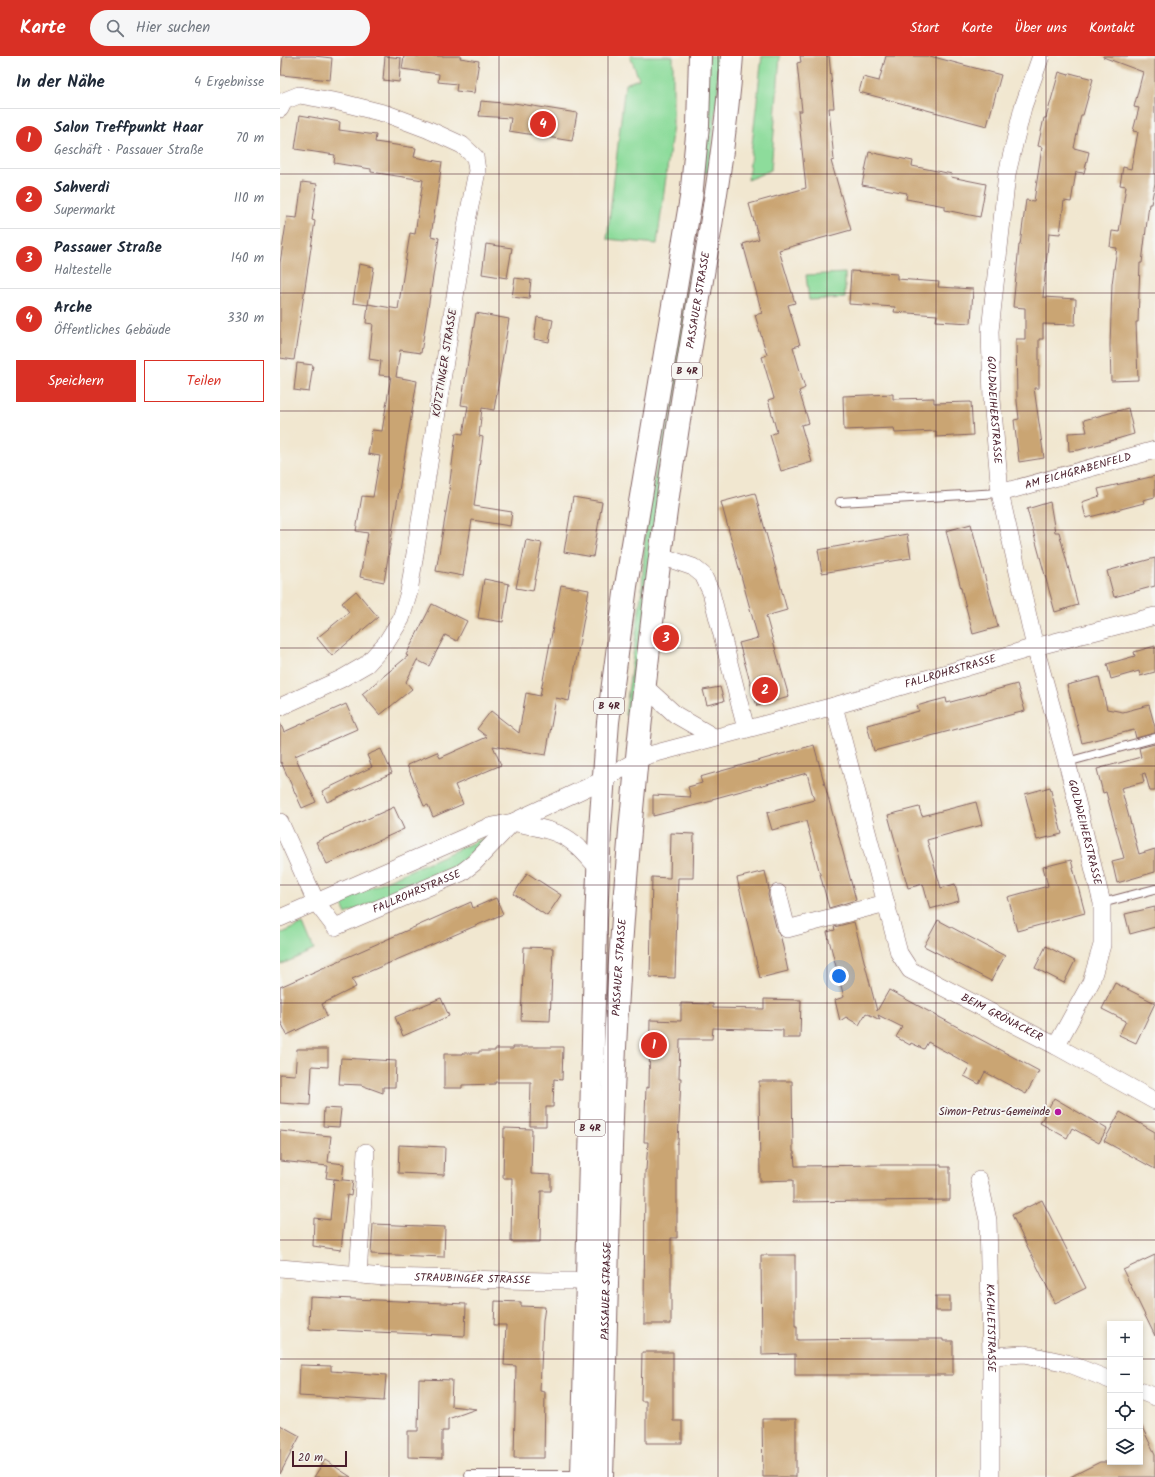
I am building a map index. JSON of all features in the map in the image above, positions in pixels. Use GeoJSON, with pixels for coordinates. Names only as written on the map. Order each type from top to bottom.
{"type":"FeatureCollection","features":[{"type":"Feature","properties":{"kind":"main road","name":"PASSAUER STRASSE"},"geometry":{"type":"LineString","coordinates":[[589,1476],[586,1280],[598,868],[603,780],[608,722],[619,633],[691,198],[698,125],[700,56]]}},
{"type":"Feature","properties":{"kind":"main road","name":"PASSAUER STRASSE"},"geometry":{"type":"LineString","coordinates":[[589,1476],[609,1211],[614,1066],[628,864],[644,686],[684,385],[723,145],[732,56]]}},
{"type":"Feature","properties":{"kind":"street","name":"GOLDWEIHERSTRASSE"},"geometry":{"type":"LineString","coordinates":[[1041,56],[1023,107],[1007,174],[990,331],[992,399],[1000,493],[1035,647],[1068,762],[1102,903],[1102,945],[1091,982],[1056,1046]]}},
{"type":"Feature","properties":{"kind":"street","name":"KÖTZTINGER STRASSE"},"geometry":{"type":"LineString","coordinates":[[280,707],[341,679],[367,664],[386,643],[401,619],[409,592],[466,226],[477,171],[475,157],[462,145],[427,129],[387,114],[338,102],[299,95],[282,105]]}},
{"type":"Feature","properties":{"kind":"street","name":"AM EICHGRABENFELD"},"geometry":{"type":"LineString","coordinates":[[1000,493],[1155,450]]}},
{"type":"Feature","properties":{"kind":"street"},"geometry":{"type":"LineString","coordinates":[[661,556],[693,567],[703,575],[710,592],[746,729]]}},
{"type":"Feature","properties":{"kind":"street","name":"FALLROHRSTRASSE"},"geometry":{"type":"LineString","coordinates":[[280,918],[488,827],[513,822],[603,780],[637,760],[714,737],[834,706],[1035,647],[1155,616]]}},
{"type":"Feature","properties":{"kind":"street"},"geometry":{"type":"LineString","coordinates":[[644,686],[676,714],[714,737]]}},
{"type":"Feature","properties":{"kind":"street","name":"BEIM GRÖNACKER"},"geometry":{"type":"LineString","coordinates":[[834,706],[899,953],[910,970],[1056,1046],[1155,1101]]}},
{"type":"Feature","properties":{"kind":"street"},"geometry":{"type":"LineString","coordinates":[[280,822],[316,902]]}},
{"type":"Feature","properties":{"kind":"street","name":"FALLROHRSTRASSE"},"geometry":{"type":"LineString","coordinates":[[513,822],[562,835],[574,843],[598,868]]}},
{"type":"Feature","properties":{"kind":"street","name":"FALLROHRSTRASSE"},"geometry":{"type":"LineString","coordinates":[[316,902],[335,927],[461,873],[474,863],[513,822]]}},
{"type":"Feature","properties":{"kind":"street"},"geometry":{"type":"LineString","coordinates":[[778,893],[787,929],[886,903]]}},
{"type":"Feature","properties":{"kind":"street"},"geometry":{"type":"LineString","coordinates":[[358,1275],[366,1152]]}},
{"type":"Feature","properties":{"kind":"street","name":"KACHLETSTRASSE"},"geometry":{"type":"LineString","coordinates":[[979,1180],[988,1220],[991,1356],[991,1477]]}},
{"type":"Feature","properties":{"kind":"street","name":"STRAUBINGER STRASSE"},"geometry":{"type":"LineString","coordinates":[[280,1268],[384,1277],[548,1281],[586,1280]]}},
{"type":"Feature","properties":{"kind":"street"},"geometry":{"type":"LineString","coordinates":[[991,1356],[1025,1354],[1067,1363],[1107,1379]]}},
{"type":"Feature","properties":{"kind":"street"},"geometry":{"type":"LineString","coordinates":[[1143,1392],[1155,1397]]}},
{"type":"Feature","properties":{"kind":"lane"},"geometry":{"type":"LineString","coordinates":[[840,502],[1000,493]]}},
{"type":"Feature","properties":{"kind":"lane"},"geometry":{"type":"LineString","coordinates":[[1068,762],[1155,738]]}},
{"type":"Feature","properties":{"kind":"lane"},"geometry":{"type":"LineString","coordinates":[[1102,903],[1155,889]]}},
{"type":"Feature","properties":{"kind":"lane"},"geometry":{"type":"LineString","coordinates":[[469,1475],[589,1476]]}},
{"type":"Feature","properties":{"kind":"green space"},"geometry":{"type":"Polygon","coordinates":[[[630,56],[673,56],[673,125],[657,244],[607,239],[625,84],[639,79],[630,56]]]}},
{"type":"Feature","properties":{"kind":"green space"},"geometry":{"type":"Polygon","coordinates":[[[708,56],[722,56],[709,173],[703,172],[708,56]]]}},
{"type":"Feature","properties":{"kind":"green space"},"geometry":{"type":"Polygon","coordinates":[[[762,56],[780,56],[771,170],[748,180],[762,56]]]}},
{"type":"Feature","properties":{"kind":"green space"},"geometry":{"type":"Polygon","coordinates":[[[692,246],[697,247],[632,716],[625,715],[642,588],[645,534],[692,246]]]}},
{"type":"Feature","properties":{"kind":"green space"},"geometry":{"type":"Polygon","coordinates":[[[845,273],[845,298],[809,300],[806,275],[845,273]]]}},
{"type":"Feature","properties":{"kind":"green space"},"geometry":{"type":"Polygon","coordinates":[[[484,838],[486,840],[458,864],[346,914],[340,901],[484,838]]]}},
{"type":"Feature","properties":{"kind":"green space"},"geometry":{"type":"Polygon","coordinates":[[[303,924],[314,950],[280,965],[280,934],[303,924]]]}},
{"type":"Feature","properties":{"kind":"building"},"geometry":{"type":"Polygon","coordinates":[[[283,56],[314,56],[332,58],[330,80],[281,75],[283,56]]]}},
{"type":"Feature","properties":{"kind":"building"},"geometry":{"type":"Polygon","coordinates":[[[385,56],[401,58],[399,82],[383,80],[385,56]]]}},
{"type":"Feature","properties":{"kind":"building"},"geometry":{"type":"Polygon","coordinates":[[[404,56],[461,56],[460,58],[479,61],[474,93],[456,91],[457,84],[438,82],[439,74],[402,69],[404,56]]]}},
{"type":"Feature","properties":{"kind":"building"},"geometry":{"type":"Polygon","coordinates":[[[800,56],[829,56],[834,108],[829,108],[834,160],[831,161],[851,230],[779,250],[795,303],[788,305],[800,345],[793,347],[805,388],[799,391],[809,423],[801,425],[812,462],[781,471],[770,435],[777,432],[768,400],[774,398],[762,357],[767,355],[755,315],[762,313],[743,244],[759,239],[749,204],[806,188],[798,111],[802,111],[797,63],[801,62],[800,56]]]}},
{"type":"Feature","properties":{"kind":"building"},"geometry":{"type":"Polygon","coordinates":[[[886,56],[930,56],[1001,75],[987,126],[859,92],[863,77],[879,81],[886,56]]]}},
{"type":"Feature","properties":{"kind":"building"},"geometry":{"type":"Polygon","coordinates":[[[1103,56],[1155,56],[1155,183],[1151,204],[1149,204],[1142,263],[1140,263],[1138,322],[1136,322],[1138,380],[1111,381],[1110,346],[1112,284],[1117,248],[1110,247],[1112,231],[1119,232],[1126,186],[1120,185],[1123,167],[1131,169],[1138,132],[1133,131],[1139,108],[1134,107],[1143,72],[1103,56]]]}},
{"type":"Feature","properties":{"kind":"building"},"geometry":{"type":"Polygon","coordinates":[[[1059,72],[1069,75],[1070,73],[1093,79],[1083,115],[1081,115],[1074,148],[1089,152],[1084,173],[1076,172],[1071,202],[1064,201],[1060,234],[1049,233],[1043,297],[1076,299],[1075,325],[1043,324],[1043,339],[1039,339],[1039,388],[1034,388],[1044,458],[1019,462],[1014,420],[1019,419],[1017,401],[1016,339],[1025,339],[1025,308],[1013,307],[1019,245],[1026,200],[1034,201],[1042,147],[1038,146],[1044,118],[1046,118],[1059,72]]]}},
{"type":"Feature","properties":{"kind":"building"},"geometry":{"type":"Polygon","coordinates":[[[481,101],[514,103],[577,113],[572,141],[509,131],[511,118],[479,116],[481,101]]]}},
{"type":"Feature","properties":{"kind":"building"},"geometry":{"type":"Polygon","coordinates":[[[300,115],[340,122],[339,130],[376,135],[375,142],[416,148],[414,157],[442,162],[431,236],[439,238],[421,353],[400,350],[396,377],[417,381],[384,582],[360,577],[368,533],[356,531],[362,496],[373,497],[380,456],[368,454],[372,430],[382,431],[391,376],[379,375],[381,361],[369,359],[373,324],[366,323],[368,304],[398,309],[410,233],[415,234],[423,180],[371,172],[371,169],[334,163],[335,155],[295,149],[300,115]]]}},
{"type":"Feature","properties":{"kind":"building"},"geometry":{"type":"Polygon","coordinates":[[[869,152],[913,161],[912,166],[952,174],[951,177],[986,184],[980,217],[945,210],[945,206],[906,199],[907,193],[862,185],[869,152]]]}},
{"type":"Feature","properties":{"kind":"building"},"geometry":{"type":"Polygon","coordinates":[[[302,182],[317,184],[312,220],[315,221],[294,360],[280,358],[280,263],[287,217],[297,218],[302,182]]]}},
{"type":"Feature","properties":{"kind":"building"},"geometry":{"type":"Polygon","coordinates":[[[486,244],[512,248],[507,278],[482,274],[486,244]]]}},
{"type":"Feature","properties":{"kind":"building"},"geometry":{"type":"Polygon","coordinates":[[[359,264],[374,267],[368,305],[353,303],[359,264]]]}},
{"type":"Feature","properties":{"kind":"building"},"geometry":{"type":"Polygon","coordinates":[[[851,271],[897,274],[897,279],[939,282],[938,287],[973,289],[971,323],[936,321],[937,315],[894,312],[895,307],[849,304],[851,271]]]}},
{"type":"Feature","properties":{"kind":"building"},"geometry":{"type":"Polygon","coordinates":[[[515,278],[531,280],[529,299],[512,297],[515,278]]]}},
{"type":"Feature","properties":{"kind":"building"},"geometry":{"type":"Polygon","coordinates":[[[476,313],[509,319],[494,410],[482,408],[479,436],[483,437],[474,506],[512,512],[510,526],[472,520],[463,576],[436,571],[450,489],[456,433],[463,434],[468,406],[461,405],[476,313]]]}},
{"type":"Feature","properties":{"kind":"building"},"geometry":{"type":"Polygon","coordinates":[[[537,317],[553,320],[549,342],[534,339],[537,317]]]}},
{"type":"Feature","properties":{"kind":"building"},"geometry":{"type":"Polygon","coordinates":[[[297,363],[313,365],[309,392],[294,390],[297,363]]]}},
{"type":"Feature","properties":{"kind":"building"},"geometry":{"type":"Polygon","coordinates":[[[893,394],[893,399],[934,398],[934,403],[971,402],[973,435],[936,437],[936,431],[895,433],[894,428],[844,430],[843,396],[893,394]]]}},
{"type":"Feature","properties":{"kind":"building"},"geometry":{"type":"Polygon","coordinates":[[[1128,408],[1134,434],[1079,450],[1069,451],[1068,433],[1087,432],[1084,420],[1128,408]]]}},
{"type":"Feature","properties":{"kind":"building"},"geometry":{"type":"Polygon","coordinates":[[[1155,476],[1155,497],[1143,500],[1144,503],[1086,518],[1082,502],[1100,496],[1098,489],[1155,476]]]}},
{"type":"Feature","properties":{"kind":"building"},"geometry":{"type":"Polygon","coordinates":[[[755,493],[787,610],[766,616],[789,697],[757,706],[739,643],[758,638],[721,502],[755,493]]]}},
{"type":"Feature","properties":{"kind":"building"},"geometry":{"type":"Polygon","coordinates":[[[573,497],[602,502],[593,557],[564,552],[573,497]]]}},
{"type":"Feature","properties":{"kind":"building"},"geometry":{"type":"Polygon","coordinates":[[[1050,502],[1055,532],[1059,532],[1078,605],[1055,612],[1027,509],[1050,502]]]}},
{"type":"Feature","properties":{"kind":"building"},"geometry":{"type":"Polygon","coordinates":[[[971,524],[998,627],[973,634],[946,531],[971,524]]]}},
{"type":"Feature","properties":{"kind":"building"},"geometry":{"type":"Polygon","coordinates":[[[907,534],[911,558],[822,573],[818,550],[907,534]]]}},
{"type":"Feature","properties":{"kind":"building"},"geometry":{"type":"Polygon","coordinates":[[[526,540],[542,543],[533,591],[516,588],[526,540]]]}},
{"type":"Feature","properties":{"kind":"building"},"geometry":{"type":"Polygon","coordinates":[[[1155,558],[1155,586],[1114,597],[1107,571],[1155,558]]]}},
{"type":"Feature","properties":{"kind":"building"},"geometry":{"type":"Polygon","coordinates":[[[484,579],[509,584],[503,622],[478,618],[484,579]]]}},
{"type":"Feature","properties":{"kind":"building"},"geometry":{"type":"Polygon","coordinates":[[[561,585],[589,590],[569,701],[556,698],[546,755],[493,746],[501,765],[455,785],[463,804],[433,817],[428,805],[424,806],[407,765],[437,752],[440,758],[487,737],[477,729],[491,711],[519,733],[526,693],[540,696],[561,585]]]}},
{"type":"Feature","properties":{"kind":"building"},"geometry":{"type":"Polygon","coordinates":[[[356,591],[378,617],[332,656],[317,638],[349,612],[342,603],[356,591]]]}},
{"type":"Feature","properties":{"kind":"building"},"geometry":{"type":"Polygon","coordinates":[[[432,604],[467,621],[457,641],[445,635],[429,666],[417,660],[406,682],[412,689],[380,715],[362,694],[408,656],[406,655],[432,604]]]}},
{"type":"Feature","properties":{"kind":"building"},"geometry":{"type":"Polygon","coordinates":[[[1155,646],[1155,672],[1140,676],[1139,671],[1111,679],[1107,664],[1135,656],[1134,652],[1155,646]]]}},
{"type":"Feature","properties":{"kind":"building"},"geometry":{"type":"Polygon","coordinates":[[[1099,677],[1107,709],[1123,712],[1149,705],[1155,727],[1155,733],[1136,738],[1134,730],[1082,743],[1067,685],[1099,677]]]}},
{"type":"Feature","properties":{"kind":"building"},"geometry":{"type":"Polygon","coordinates":[[[1017,684],[1025,711],[874,751],[867,725],[919,711],[917,706],[927,703],[946,698],[947,703],[1017,684]]]}},
{"type":"Feature","properties":{"kind":"building"},"geometry":{"type":"Polygon","coordinates":[[[720,687],[724,701],[707,705],[703,690],[720,687]]]}},
{"type":"Feature","properties":{"kind":"building"},"geometry":{"type":"Polygon","coordinates":[[[346,704],[357,729],[295,756],[316,802],[302,808],[281,762],[280,763],[280,723],[284,732],[346,704]]]}},
{"type":"Feature","properties":{"kind":"building"},"geometry":{"type":"Polygon","coordinates":[[[1155,744],[1155,791],[1150,791],[1145,773],[1142,774],[1144,782],[1121,788],[1139,854],[1155,849],[1155,872],[1117,883],[1112,861],[1124,858],[1106,792],[1103,793],[1097,769],[1141,757],[1139,748],[1155,744]]]}},
{"type":"Feature","properties":{"kind":"building"},"geometry":{"type":"Polygon","coordinates":[[[814,745],[856,900],[829,908],[806,821],[772,830],[767,813],[814,800],[807,773],[712,799],[712,801],[653,816],[653,795],[691,797],[688,787],[702,783],[700,777],[814,745]]]}},
{"type":"Feature","properties":{"kind":"building"},"geometry":{"type":"Polygon","coordinates":[[[381,749],[392,773],[327,802],[322,791],[372,767],[367,755],[381,749]]]}},
{"type":"Feature","properties":{"kind":"building"},"geometry":{"type":"Polygon","coordinates":[[[1050,787],[1062,834],[1037,840],[1025,794],[1050,787]]]}},
{"type":"Feature","properties":{"kind":"building"},"geometry":{"type":"Polygon","coordinates":[[[976,802],[982,825],[927,840],[941,888],[955,884],[959,901],[930,909],[923,884],[908,888],[888,815],[919,807],[922,816],[976,802]]]}},
{"type":"Feature","properties":{"kind":"building"},"geometry":{"type":"Polygon","coordinates":[[[394,807],[404,829],[327,864],[316,842],[394,807]]]}},
{"type":"Feature","properties":{"kind":"building"},"geometry":{"type":"Polygon","coordinates":[[[671,833],[694,834],[693,878],[678,878],[675,978],[650,977],[652,877],[670,878],[671,833]]]}},
{"type":"Feature","properties":{"kind":"building"},"geometry":{"type":"Polygon","coordinates":[[[1071,860],[1085,913],[1017,931],[1008,897],[1048,886],[1043,867],[1071,860]]]}},
{"type":"Feature","properties":{"kind":"building"},"geometry":{"type":"Polygon","coordinates":[[[765,871],[769,889],[768,895],[777,931],[781,938],[788,971],[760,978],[737,878],[765,871]]]}},
{"type":"Feature","properties":{"kind":"building"},"geometry":{"type":"Polygon","coordinates":[[[527,873],[561,895],[547,916],[514,894],[527,873]]]}},
{"type":"Feature","properties":{"kind":"building"},"geometry":{"type":"Polygon","coordinates":[[[496,898],[503,914],[352,979],[356,987],[322,1004],[327,1016],[287,1035],[280,1020],[280,987],[471,902],[473,908],[496,898]]]}},
{"type":"Feature","properties":{"kind":"building"},"geometry":{"type":"Polygon","coordinates":[[[1155,907],[1155,927],[1130,934],[1125,914],[1155,907]]]}},
{"type":"Feature","properties":{"kind":"building"},"geometry":{"type":"Polygon","coordinates":[[[938,920],[1005,956],[991,981],[924,946],[938,920]]]}},
{"type":"Feature","properties":{"kind":"building"},"geometry":{"type":"Polygon","coordinates":[[[854,922],[877,1011],[889,990],[1039,1071],[1026,1094],[985,1072],[979,1084],[964,1076],[970,1065],[928,1042],[924,1049],[911,1043],[910,1045],[896,1037],[902,1027],[878,1015],[880,1020],[866,1013],[859,1025],[846,1017],[840,1021],[835,1000],[844,997],[827,932],[835,930],[834,927],[854,922]]]}},
{"type":"Feature","properties":{"kind":"building"},"geometry":{"type":"Polygon","coordinates":[[[1046,946],[1075,961],[1064,983],[1035,968],[1046,946]]]}},
{"type":"Feature","properties":{"kind":"building"},"geometry":{"type":"Polygon","coordinates":[[[524,947],[553,948],[550,1021],[521,1020],[524,947]]]}},
{"type":"Feature","properties":{"kind":"building"},"geometry":{"type":"Polygon","coordinates":[[[1115,983],[1155,1003],[1136,1043],[1119,1035],[1126,1021],[1102,1009],[1115,983]]]}},
{"type":"Feature","properties":{"kind":"building"},"geometry":{"type":"Polygon","coordinates":[[[441,998],[449,1016],[403,1036],[395,1017],[441,998]]]}},
{"type":"Feature","properties":{"kind":"building"},"geometry":{"type":"Polygon","coordinates":[[[764,999],[801,1000],[800,1038],[783,1038],[783,1030],[713,1028],[712,1039],[680,1039],[679,1078],[681,1078],[677,1143],[677,1238],[671,1238],[671,1324],[644,1324],[645,1170],[648,1142],[644,1142],[646,1087],[649,1088],[650,1020],[681,1021],[681,1003],[713,1004],[713,1008],[764,1009],[764,999]]]}},
{"type":"Feature","properties":{"kind":"building"},"geometry":{"type":"Polygon","coordinates":[[[513,1047],[563,1047],[562,1080],[554,1079],[553,1107],[546,1107],[546,1126],[530,1126],[531,1082],[495,1082],[495,1084],[462,1085],[462,1088],[444,1088],[444,1054],[479,1053],[479,1051],[495,1051],[495,1049],[513,1049],[513,1047]]]}},
{"type":"Feature","properties":{"kind":"building"},"geometry":{"type":"Polygon","coordinates":[[[297,1049],[328,1049],[328,1067],[312,1066],[310,1105],[280,1103],[280,1074],[295,1075],[297,1049]]]}},
{"type":"Feature","properties":{"kind":"building"},"geometry":{"type":"Polygon","coordinates":[[[341,1058],[396,1061],[395,1087],[383,1087],[383,1093],[361,1085],[339,1084],[341,1058]]]}},
{"type":"Feature","properties":{"kind":"building"},"geometry":{"type":"Polygon","coordinates":[[[759,1081],[792,1081],[793,1152],[795,1166],[941,1165],[941,1167],[950,1167],[950,1200],[793,1202],[793,1180],[760,1181],[759,1081]]]}},
{"type":"Feature","properties":{"kind":"building"},"geometry":{"type":"Polygon","coordinates":[[[1054,1098],[1107,1129],[1099,1143],[1072,1128],[1067,1138],[1040,1123],[1054,1098]]]}},
{"type":"Feature","properties":{"kind":"building"},"geometry":{"type":"Polygon","coordinates":[[[324,1108],[341,1109],[339,1127],[323,1126],[324,1108]]]}},
{"type":"Feature","properties":{"kind":"building"},"geometry":{"type":"Polygon","coordinates":[[[1120,1112],[1155,1132],[1155,1169],[1104,1141],[1120,1112]]]}},
{"type":"Feature","properties":{"kind":"building"},"geometry":{"type":"Polygon","coordinates":[[[504,1128],[532,1129],[531,1174],[551,1175],[551,1191],[541,1191],[540,1242],[511,1242],[512,1178],[503,1178],[504,1128]]]}},
{"type":"Feature","properties":{"kind":"building"},"geometry":{"type":"Polygon","coordinates":[[[280,1131],[331,1136],[328,1162],[344,1164],[342,1180],[326,1178],[328,1166],[280,1161],[280,1131]]]}},
{"type":"Feature","properties":{"kind":"building"},"geometry":{"type":"Polygon","coordinates":[[[399,1145],[445,1147],[444,1175],[398,1173],[399,1145]]]}},
{"type":"Feature","properties":{"kind":"building"},"geometry":{"type":"Polygon","coordinates":[[[334,1179],[353,1181],[351,1196],[347,1195],[341,1250],[313,1246],[314,1218],[330,1220],[334,1179]]]}},
{"type":"Feature","properties":{"kind":"building"},"geometry":{"type":"Polygon","coordinates":[[[1042,1200],[1086,1288],[1055,1303],[1012,1215],[1042,1200]]]}},
{"type":"Feature","properties":{"kind":"building"},"geometry":{"type":"Polygon","coordinates":[[[373,1224],[445,1227],[444,1257],[371,1254],[373,1224]]]}},
{"type":"Feature","properties":{"kind":"building"},"geometry":{"type":"Polygon","coordinates":[[[761,1255],[795,1255],[795,1326],[797,1326],[797,1340],[943,1339],[943,1341],[953,1341],[953,1375],[795,1375],[795,1354],[762,1355],[761,1255]]]}},
{"type":"Feature","properties":{"kind":"building"},"geometry":{"type":"Polygon","coordinates":[[[1155,1255],[1155,1336],[1123,1270],[1155,1255]]]}},
{"type":"Feature","properties":{"kind":"building"},"geometry":{"type":"Polygon","coordinates":[[[936,1296],[950,1296],[950,1311],[936,1311],[936,1296]]]}},
{"type":"Feature","properties":{"kind":"building"},"geometry":{"type":"Polygon","coordinates":[[[310,1297],[466,1304],[465,1336],[309,1329],[310,1297]]]}},
{"type":"Feature","properties":{"kind":"building"},"geometry":{"type":"Polygon","coordinates":[[[495,1301],[521,1302],[521,1306],[545,1307],[540,1391],[545,1392],[544,1458],[514,1458],[516,1366],[504,1365],[506,1325],[494,1325],[495,1301]]]}},
{"type":"Feature","properties":{"kind":"building"},"geometry":{"type":"Polygon","coordinates":[[[642,1352],[673,1352],[673,1421],[682,1421],[682,1443],[646,1443],[646,1401],[641,1401],[642,1352]]]}},
{"type":"Feature","properties":{"kind":"building"},"geometry":{"type":"Polygon","coordinates":[[[300,1365],[331,1366],[331,1371],[386,1375],[384,1401],[299,1396],[300,1365]]]}},
{"type":"Feature","properties":{"kind":"building"},"geometry":{"type":"Polygon","coordinates":[[[419,1379],[452,1380],[451,1406],[476,1409],[448,1419],[448,1431],[442,1431],[442,1458],[408,1457],[408,1431],[418,1431],[419,1379]]]}},
{"type":"Feature","properties":{"kind":"building"},"geometry":{"type":"Polygon","coordinates":[[[762,1419],[796,1419],[796,1477],[763,1477],[762,1419]]]}},
{"type":"Feature","properties":{"kind":"building"},"geometry":{"type":"Polygon","coordinates":[[[280,1425],[300,1436],[280,1474],[280,1425]]]}},
{"type":"Feature","properties":{"kind":"building"},"geometry":{"type":"Polygon","coordinates":[[[1143,1429],[1155,1454],[1155,1477],[1070,1477],[1100,1462],[1107,1462],[1107,1465],[1143,1465],[1143,1429]]]}},
{"type":"Feature","properties":{"kind":"building"},"geometry":{"type":"Polygon","coordinates":[[[325,1460],[351,1477],[314,1477],[325,1460]]]}},
{"type":"Feature","properties":{"kind":"place","name":"Arche"},"geometry":{"type":"Point","coordinates":[543,124]}},
{"type":"Feature","properties":{"kind":"place","name":"Passauer Straße"},"geometry":{"type":"Point","coordinates":[666,638]}},
{"type":"Feature","properties":{"kind":"place","name":"Sahverdi"},"geometry":{"type":"Point","coordinates":[765,690]}},
{"type":"Feature","properties":{"kind":"place","name":"Salon Treffpunkt Haar"},"geometry":{"type":"Point","coordinates":[654,1045]}},
{"type":"Feature","properties":{"kind":"place","name":"Simon-Petrus-Gemeinde"},"geometry":{"type":"Point","coordinates":[1058,1112]}}]}
